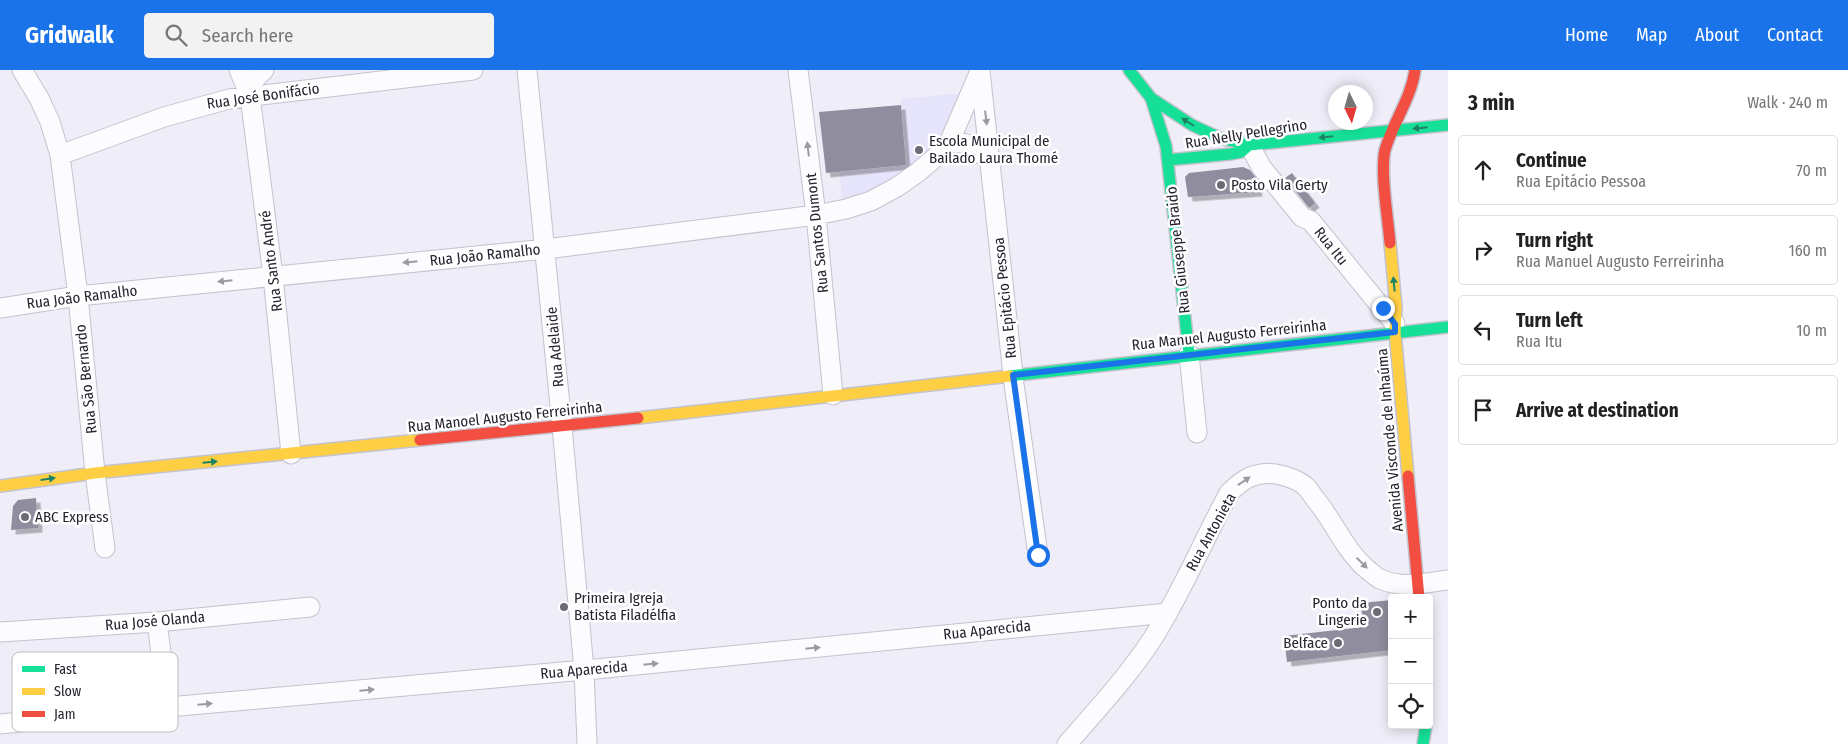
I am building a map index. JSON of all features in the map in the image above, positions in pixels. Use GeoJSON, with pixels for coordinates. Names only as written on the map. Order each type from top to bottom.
{"type":"FeatureCollection","features":[{"type":"Feature","properties":{"kind":"main road"},"geometry":{"type":"LineString","coordinates":[[1129,70],[1151,98],[1205,132],[1249,146]]}},
{"type":"Feature","properties":{"kind":"main road","name":"Avenida Visconde de Inhaúma"},"geometry":{"type":"LineString","coordinates":[[1415,70],[1411,93],[1392,131],[1383,162],[1396,301],[1395,328],[1419,591]]}},
{"type":"Feature","properties":{"kind":"main road","name":"Rua Giuseppe Braido"},"geometry":{"type":"LineString","coordinates":[[1151,98],[1162,129],[1168,160],[1189,354]]}},
{"type":"Feature","properties":{"kind":"main road","name":"Rua Nelly Pellegrino"},"geometry":{"type":"LineString","coordinates":[[1168,160],[1231,154],[1240,152],[1249,146],[1448,125]]}},
{"type":"Feature","properties":{"kind":"main road","name":"Rua Manuel Augusto Ferreirinha"},"geometry":{"type":"LineString","coordinates":[[1013,375],[1395,328],[1448,327]]}},
{"type":"Feature","properties":{"kind":"main road","name":"Rua Manoel Augusto Ferreirinha"},"geometry":{"type":"LineString","coordinates":[[0,486],[95,473],[562,426],[1013,375]]}},
{"type":"Feature","properties":{"kind":"main road"},"geometry":{"type":"LineString","coordinates":[[1423,744],[1425,729]]}},
{"type":"Feature","properties":{"kind":"street","name":"Rua São Bernardo"},"geometry":{"type":"LineString","coordinates":[[22,70],[46,114],[60,154],[78,296],[95,473],[105,548]]}},
{"type":"Feature","properties":{"kind":"street","name":"Rua Santo André"},"geometry":{"type":"LineString","coordinates":[[239,70],[248,92],[274,276],[291,454]]}},
{"type":"Feature","properties":{"kind":"street"},"geometry":{"type":"LineString","coordinates":[[248,92],[264,70]]}},
{"type":"Feature","properties":{"kind":"street","name":"Rua José Bonifácio"},"geometry":{"type":"LineString","coordinates":[[60,154],[164,116],[248,92],[473,70]]}},
{"type":"Feature","properties":{"kind":"street","name":"Rua Adelaide"},"geometry":{"type":"LineString","coordinates":[[527,70],[546,249],[584,670],[587,744]]}},
{"type":"Feature","properties":{"kind":"street","name":"Rua Santos Dumont"},"geometry":{"type":"LineString","coordinates":[[798,70],[816,215],[833,395]]}},
{"type":"Feature","properties":{"kind":"street","name":"Rua João Ramalho"},"geometry":{"type":"LineString","coordinates":[[0,308],[78,296],[546,249],[816,215],[846,209],[880,197],[917,173],[949,143],[980,70]]}},
{"type":"Feature","properties":{"kind":"street","name":"Rua Epitácio Pessoa"},"geometry":{"type":"LineString","coordinates":[[980,70],[1013,375],[1038,555]]}},
{"type":"Feature","properties":{"kind":"street"},"geometry":{"type":"LineString","coordinates":[[949,143],[967,143],[981,152],[991,163]]}},
{"type":"Feature","properties":{"kind":"street","name":"Rua Itu"},"geometry":{"type":"LineString","coordinates":[[1249,146],[1268,175],[1302,217],[1311,221],[1395,328]]}},
{"type":"Feature","properties":{"kind":"street","name":"Rua Giuseppe Braido"},"geometry":{"type":"LineString","coordinates":[[1189,354],[1197,433]]}},
{"type":"Feature","properties":{"kind":"street","name":"Rua Antonieta"},"geometry":{"type":"LineString","coordinates":[[1067,744],[1105,700],[1151,640],[1168,613],[1230,493],[1241,481],[1253,474],[1268,473],[1289,477],[1304,485],[1323,508],[1345,544],[1359,562],[1379,579],[1419,591],[1448,580]]}},
{"type":"Feature","properties":{"kind":"street","name":"Rua José Olanda"},"geometry":{"type":"LineString","coordinates":[[0,632],[157,622],[310,607]]}},
{"type":"Feature","properties":{"kind":"street","name":"Rua Aparecida"},"geometry":{"type":"LineString","coordinates":[[178,706],[584,670],[1168,613]]}},
{"type":"Feature","properties":{"kind":"street"},"geometry":{"type":"LineString","coordinates":[[157,622],[161,652]]}},
{"type":"Feature","properties":{"kind":"shaded area","name":"Escola Municipal de Bailado Laura Thomé"},"geometry":{"type":"Polygon","coordinates":[[[962,93],[946,135],[918,170],[889,187],[843,203],[839,172],[906,165],[901,99],[962,93]]]}},
{"type":"Feature","properties":{"kind":"building"},"geometry":{"type":"Polygon","coordinates":[[[901,105],[906,165],[826,173],[819,112],[901,105]]]}},
{"type":"Feature","properties":{"kind":"building","name":"Posto Vila Gerty"},"geometry":{"type":"Polygon","coordinates":[[[1243,167],[1250,170],[1256,178],[1258,192],[1188,197],[1185,177],[1189,173],[1243,167]]]}},
{"type":"Feature","properties":{"kind":"building"},"geometry":{"type":"Polygon","coordinates":[[[1292,173],[1315,203],[1309,208],[1285,178],[1292,173]]]}},
{"type":"Feature","properties":{"kind":"building","name":"ABC Express"},"geometry":{"type":"Polygon","coordinates":[[[36,498],[38,528],[11,530],[13,506],[18,500],[36,498]]]}},
{"type":"Feature","properties":{"kind":"building","name":"Belface"},"geometry":{"type":"Polygon","coordinates":[[[1388,600],[1388,650],[1287,662],[1284,636],[1363,627],[1361,603],[1388,600]]]}},
{"type":"Feature","properties":{"kind":"traffic: fast"},"geometry":{"type":"LineString","coordinates":[[1129,70],[1151,98],[1192,125],[1220,138],[1249,145]]}},
{"type":"Feature","properties":{"kind":"traffic: fast"},"geometry":{"type":"LineString","coordinates":[[1151,98],[1166,146],[1189,354]]}},
{"type":"Feature","properties":{"kind":"traffic: fast"},"geometry":{"type":"LineString","coordinates":[[1168,160],[1231,154],[1241,152],[1249,145],[1448,125]]}},
{"type":"Feature","properties":{"kind":"traffic: fast"},"geometry":{"type":"LineString","coordinates":[[1010,376],[1448,327]]}},
{"type":"Feature","properties":{"kind":"traffic: fast"},"geometry":{"type":"LineString","coordinates":[[1423,744],[1425,729]]}},
{"type":"Feature","properties":{"kind":"traffic: slow"},"geometry":{"type":"LineString","coordinates":[[1390,243],[1396,307],[1395,332],[1408,476]]}},
{"type":"Feature","properties":{"kind":"traffic: slow"},"geometry":{"type":"LineString","coordinates":[[638,418],[1010,376]]}},
{"type":"Feature","properties":{"kind":"traffic: slow"},"geometry":{"type":"LineString","coordinates":[[0,486],[95,473],[420,440]]}},
{"type":"Feature","properties":{"kind":"traffic: jam"},"geometry":{"type":"LineString","coordinates":[[1390,243],[1383,170],[1385,150],[1410,91],[1415,70]]}},
{"type":"Feature","properties":{"kind":"traffic: jam"},"geometry":{"type":"LineString","coordinates":[[420,440],[638,418]]}},
{"type":"Feature","properties":{"kind":"traffic: jam"},"geometry":{"type":"LineString","coordinates":[[1408,476],[1419,594]]}},
{"type":"Feature","properties":{"kind":"place","name":"Escola Municipal de Bailado Laura Thomé"},"geometry":{"type":"Point","coordinates":[919,150]}},
{"type":"Feature","properties":{"kind":"place","name":"Posto Vila Gerty"},"geometry":{"type":"Point","coordinates":[1221,185]}},
{"type":"Feature","properties":{"kind":"place","name":"ABC Express"},"geometry":{"type":"Point","coordinates":[25,517]}},
{"type":"Feature","properties":{"kind":"place","name":"Primeira Igreja Batista Filadélfia"},"geometry":{"type":"Point","coordinates":[564,607]}},
{"type":"Feature","properties":{"kind":"place","name":"Ponto da Lingerie"},"geometry":{"type":"Point","coordinates":[1377,612]}},
{"type":"Feature","properties":{"kind":"place","name":"Belface"},"geometry":{"type":"Point","coordinates":[1338,643]}},
{"type":"Feature","properties":{"kind":"route"},"geometry":{"type":"LineString","coordinates":[[1038,555],[1013,375],[1395,332],[1395,324],[1383,308]]}}]}
